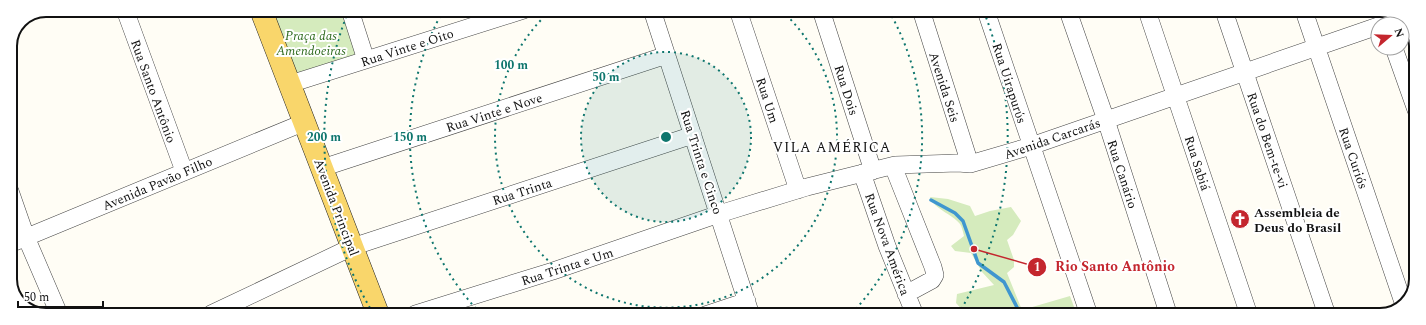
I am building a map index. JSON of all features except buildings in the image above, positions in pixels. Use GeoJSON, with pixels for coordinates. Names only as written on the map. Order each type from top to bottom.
{"type":"FeatureCollection","features":[{"type":"Feature","properties":{"kind":"main road","name":"Avenida Principal"},"geometry":{"type":"LineString","coordinates":[[263,17],[305,122],[376,308]]}},
{"type":"Feature","properties":{"kind":"street","name":"Rua Santo Antônio"},"geometry":{"type":"LineString","coordinates":[[128,17],[184,171]]}},
{"type":"Feature","properties":{"kind":"street"},"geometry":{"type":"LineString","coordinates":[[352,17],[366,60]]}},
{"type":"Feature","properties":{"kind":"street","name":"Rua Vinte e Oito"},"geometry":{"type":"LineString","coordinates":[[290,84],[502,17]]}},
{"type":"Feature","properties":{"kind":"street","name":"Rua Trinta e Cinco"},"geometry":{"type":"LineString","coordinates":[[654,17],[749,308]]}},
{"type":"Feature","properties":{"kind":"street","name":"Rua Um"},"geometry":{"type":"LineString","coordinates":[[740,17],[798,190]]}},
{"type":"Feature","properties":{"kind":"street","name":"Rua Dois"},"geometry":{"type":"LineString","coordinates":[[823,17],[867,172]]}},
{"type":"Feature","properties":{"kind":"street","name":"Avenida Seis"},"geometry":{"type":"LineString","coordinates":[[923,17],[970,164]]}},
{"type":"Feature","properties":{"kind":"street","name":"Rua Uirapurύs"},"geometry":{"type":"LineString","coordinates":[[988,17],[1087,308]]}},
{"type":"Feature","properties":{"kind":"street","name":"Rua Canário"},"geometry":{"type":"LineString","coordinates":[[1070,17],[1106,120],[1166,308]]}},
{"type":"Feature","properties":{"kind":"street","name":"Rua Sabiá"},"geometry":{"type":"LineString","coordinates":[[1149,17],[1247,308]]}},
{"type":"Feature","properties":{"kind":"street","name":"Rua do Bem-te-vi"},"geometry":{"type":"LineString","coordinates":[[1226,17],[1325,308]]}},
{"type":"Feature","properties":{"kind":"street","name":"Rua Curiós"},"geometry":{"type":"LineString","coordinates":[[1306,17],[1402,298]]}},
{"type":"Feature","properties":{"kind":"street","name":"Avenida Carcarás"},"geometry":{"type":"LineString","coordinates":[[719,214],[798,190],[893,166],[958,163],[970,164],[1031,146],[1317,47],[1370,27]]}},
{"type":"Feature","properties":{"kind":"street","name":"Rua Vinte e Nove"},"geometry":{"type":"LineString","coordinates":[[322,168],[667,55]]}},
{"type":"Feature","properties":{"kind":"street"},"geometry":{"type":"LineString","coordinates":[[1397,56],[1409,90]]}},
{"type":"Feature","properties":{"kind":"street","name":"Avenida Pavão Filho"},"geometry":{"type":"LineString","coordinates":[[17,241],[305,122]]}},
{"type":"Feature","properties":{"kind":"street","name":"Rua Trinta"},"geometry":{"type":"LineString","coordinates":[[224,308],[352,247],[693,135]]}},
{"type":"Feature","properties":{"kind":"street"},"geometry":{"type":"LineString","coordinates":[[893,166],[934,267],[935,275],[932,280],[906,294]]}},
{"type":"Feature","properties":{"kind":"street","name":"Rua Nova América"},"geometry":{"type":"LineString","coordinates":[[867,172],[887,246],[912,308]]}},
{"type":"Feature","properties":{"kind":"street"},"geometry":{"type":"LineString","coordinates":[[17,211],[26,237],[56,308]]}},
{"type":"Feature","properties":{"kind":"street","name":"Rua Trinta e Um"},"geometry":{"type":"LineString","coordinates":[[434,308],[553,271],[719,214]]}},
{"type":"Feature","properties":{"kind":"green space","name":"Praça das Amendoeiras"},"geometry":{"type":"Polygon","coordinates":[[[265,17],[351,17],[364,59],[290,83],[265,17]]]}},
{"type":"Feature","properties":{"kind":"green space"},"geometry":{"type":"Polygon","coordinates":[[[930,197],[948,199],[970,206],[975,216],[990,211],[1011,207],[1021,221],[1013,235],[1007,240],[1014,260],[1014,267],[1007,273],[1021,308],[961,308],[956,303],[957,294],[994,285],[982,272],[971,253],[955,251],[951,246],[964,236],[960,224],[932,201],[930,197]]]}},
{"type":"Feature","properties":{"kind":"green space"},"geometry":{"type":"Polygon","coordinates":[[[1070,296],[1074,308],[1029,308],[1070,296]]]}},
{"type":"Feature","properties":{"kind":"waterway"},"geometry":{"type":"LineString","coordinates":[[931,200],[955,213],[963,221],[978,263],[1004,282],[1017,308]]}},
{"type":"Feature","properties":{"kind":"place","name":"Assembleia de Deus do Brasil"},"geometry":{"type":"Point","coordinates":[1240,219]}},
{"type":"Feature","properties":{"kind":"place","name":"Rio Santo Antônio"},"geometry":{"type":"Point","coordinates":[974,249]}},
{"type":"Feature","properties":{"kind":"district","name":"VILA AMÉRICA"},"geometry":{"type":"Point","coordinates":[832,147]}}]}
